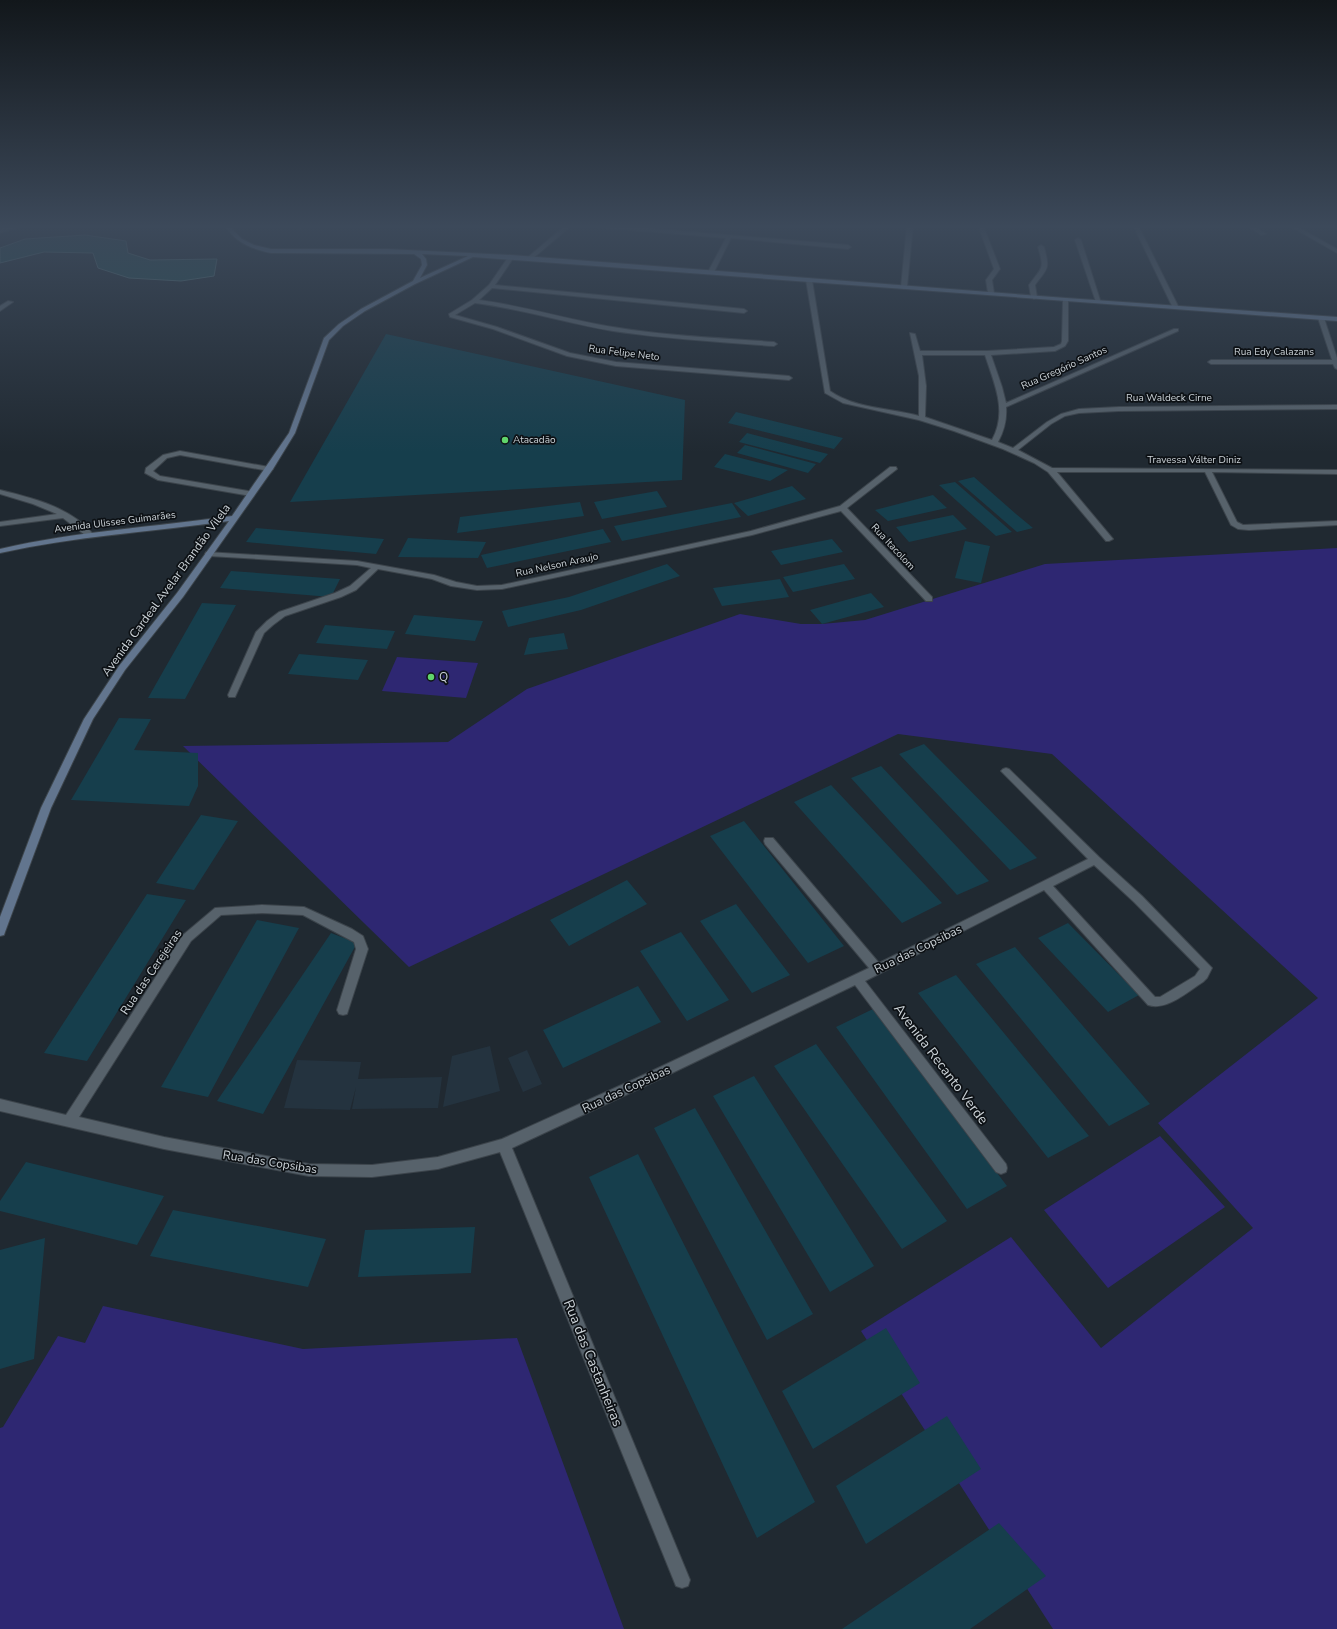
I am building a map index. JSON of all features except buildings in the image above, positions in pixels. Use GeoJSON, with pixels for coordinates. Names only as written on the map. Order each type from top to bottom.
{"type":"FeatureCollection","features":[{"type":"Feature","properties":{"kind":"main road","name":"Avenida Cardeal Avelar Brandão Vilela"},"geometry":{"type":"LineString","coordinates":[[0,932],[46,808],[89,719],[122,668],[180,595],[292,433],[326,339],[351,317],[380,301]]}},
{"type":"Feature","properties":{"kind":"main road"},"geometry":{"type":"LineString","coordinates":[[1083,301],[1337,319]]}},
{"type":"Feature","properties":{"kind":"main road","name":"Avenida Ulisses Guimarães"},"geometry":{"type":"LineString","coordinates":[[0,550],[88,533],[234,518]]}},
{"type":"Feature","properties":{"kind":"street"},"geometry":{"type":"LineString","coordinates":[[474,301],[506,305],[576,323],[614,330],[774,344]]}},
{"type":"Feature","properties":{"kind":"street","name":"Rua Felipe Neto"},"geometry":{"type":"LineString","coordinates":[[474,301],[451,316],[495,328],[569,355],[616,364],[789,378]]}},
{"type":"Feature","properties":{"kind":"street"},"geometry":{"type":"LineString","coordinates":[[643,301],[744,311]]}},
{"type":"Feature","properties":{"kind":"street"},"geometry":{"type":"LineString","coordinates":[[813,301],[828,392],[832,397],[847,402],[922,419],[994,443],[1051,470],[1109,539]]}},
{"type":"Feature","properties":{"kind":"street"},"geometry":{"type":"LineString","coordinates":[[919,353],[1047,351],[1060,347],[1064,345],[1065,340],[1066,301]]}},
{"type":"Feature","properties":{"kind":"street"},"geometry":{"type":"LineString","coordinates":[[1173,301],[1176,308]]}},
{"type":"Feature","properties":{"kind":"street"},"geometry":{"type":"LineString","coordinates":[[0,309],[10,302]]}},
{"type":"Feature","properties":{"kind":"street"},"geometry":{"type":"LineString","coordinates":[[1321,318],[1336,364]]}},
{"type":"Feature","properties":{"kind":"street","name":"Rua Gregório Santos"},"geometry":{"type":"LineString","coordinates":[[1004,406],[1176,330]]}},
{"type":"Feature","properties":{"kind":"street"},"geometry":{"type":"LineString","coordinates":[[912,334],[919,353],[924,393],[922,419]]}},
{"type":"Feature","properties":{"kind":"street"},"geometry":{"type":"LineString","coordinates":[[987,353],[1004,406],[1003,427],[994,443]]}},
{"type":"Feature","properties":{"kind":"street","name":"Rua Edy Calazans"},"geometry":{"type":"LineString","coordinates":[[1211,362],[1336,364]]}},
{"type":"Feature","properties":{"kind":"street","name":"Rua Waldeck Cirne"},"geometry":{"type":"LineString","coordinates":[[1013,451],[1063,415],[1079,411],[1119,408],[1337,408]]}},
{"type":"Feature","properties":{"kind":"street"},"geometry":{"type":"LineString","coordinates":[[251,494],[158,478],[149,473],[149,470],[165,456],[180,453],[269,468]]}},
{"type":"Feature","properties":{"kind":"street","name":"Rua Nelson Araujo"},"geometry":{"type":"LineString","coordinates":[[209,554],[338,561],[376,566],[434,577],[477,588],[502,587],[752,533],[843,508],[893,469]]}},
{"type":"Feature","properties":{"kind":"street","name":"Travessa Válter Diniz"},"geometry":{"type":"LineString","coordinates":[[1051,470],[1337,472]]}},
{"type":"Feature","properties":{"kind":"street"},"geometry":{"type":"LineString","coordinates":[[1207,470],[1234,523],[1241,527],[1249,528],[1337,523]]}},
{"type":"Feature","properties":{"kind":"street"},"geometry":{"type":"LineString","coordinates":[[0,492],[41,504],[66,515],[88,533]]}},
{"type":"Feature","properties":{"kind":"street","name":"Rua Itacolom"},"geometry":{"type":"LineString","coordinates":[[843,508],[929,599]]}},
{"type":"Feature","properties":{"kind":"street"},"geometry":{"type":"LineString","coordinates":[[0,524],[66,515]]}},
{"type":"Feature","properties":{"kind":"street"},"geometry":{"type":"LineString","coordinates":[[232,695],[260,632],[270,623],[282,614],[352,588],[363,580],[376,566]]}},
{"type":"Feature","properties":{"kind":"street"},"geometry":{"type":"LineString","coordinates":[[1006,771],[1096,860],[1138,899],[1206,968],[1203,975],[1200,979],[1163,1001],[1152,1001],[1047,886]]}},
{"type":"Feature","properties":{"kind":"street"},"geometry":{"type":"LineString","coordinates":[[769,841],[877,969]]}},
{"type":"Feature","properties":{"kind":"street","name":"Rua das Copsibas"},"geometry":{"type":"LineString","coordinates":[[0,1105],[164,1143],[309,1170],[372,1171],[438,1163],[504,1145],[641,1082],[857,979],[1047,886],[1096,860]]}},
{"type":"Feature","properties":{"kind":"street","name":"Rua das Cerejeiras"},"geometry":{"type":"LineString","coordinates":[[70,1120],[187,938],[219,911],[262,909],[304,911],[348,932],[359,939],[362,949],[343,1010]]}},
{"type":"Feature","properties":{"kind":"street","name":"Avenida Recanto Verde"},"geometry":{"type":"LineString","coordinates":[[857,979],[1001,1168]]}},
{"type":"Feature","properties":{"kind":"street","name":"Rua das Castanheiras"},"geometry":{"type":"LineString","coordinates":[[504,1145],[682,1580]]}},
{"type":"Feature","properties":{"kind":"shaded area"},"geometry":{"type":"Polygon","coordinates":[[[1337,548],[1337,1629],[1053,1629],[861,1331],[1011,1237],[1101,1348],[1253,1228],[1158,1123],[1318,998],[1052,754],[898,734],[409,967],[183,746],[448,742],[527,689],[740,614],[801,624],[822,624],[865,620],[1045,564],[1337,548]]]}},
{"type":"Feature","properties":{"kind":"shaded area","name":"Q"},"geometry":{"type":"Polygon","coordinates":[[[397,657],[478,663],[466,698],[382,691],[397,657]]]}},
{"type":"Feature","properties":{"kind":"shaded area"},"geometry":{"type":"Polygon","coordinates":[[[490,1046],[500,1091],[443,1107],[452,1056],[490,1046]]]}},
{"type":"Feature","properties":{"kind":"shaded area"},"geometry":{"type":"Polygon","coordinates":[[[527,1050],[542,1084],[523,1092],[508,1058],[527,1050]]]}},
{"type":"Feature","properties":{"kind":"shaded area"},"geometry":{"type":"Polygon","coordinates":[[[297,1060],[361,1062],[358,1079],[442,1077],[438,1108],[352,1109],[356,1087],[350,1110],[284,1108],[297,1060]]]}},
{"type":"Feature","properties":{"kind":"shaded area"},"geometry":{"type":"Polygon","coordinates":[[[1160,1136],[1225,1207],[1108,1288],[1044,1210],[1160,1136]]]}},
{"type":"Feature","properties":{"kind":"shaded area"},"geometry":{"type":"Polygon","coordinates":[[[103,1306],[303,1349],[517,1338],[624,1629],[0,1629],[0,1428],[3,1427],[58,1336],[85,1343],[103,1306]]]}},
{"type":"Feature","properties":{"kind":"place","name":"Atacadão"},"geometry":{"type":"Point","coordinates":[505,440]}},
{"type":"Feature","properties":{"kind":"place","name":"Q"},"geometry":{"type":"Point","coordinates":[431,677]}}]}
